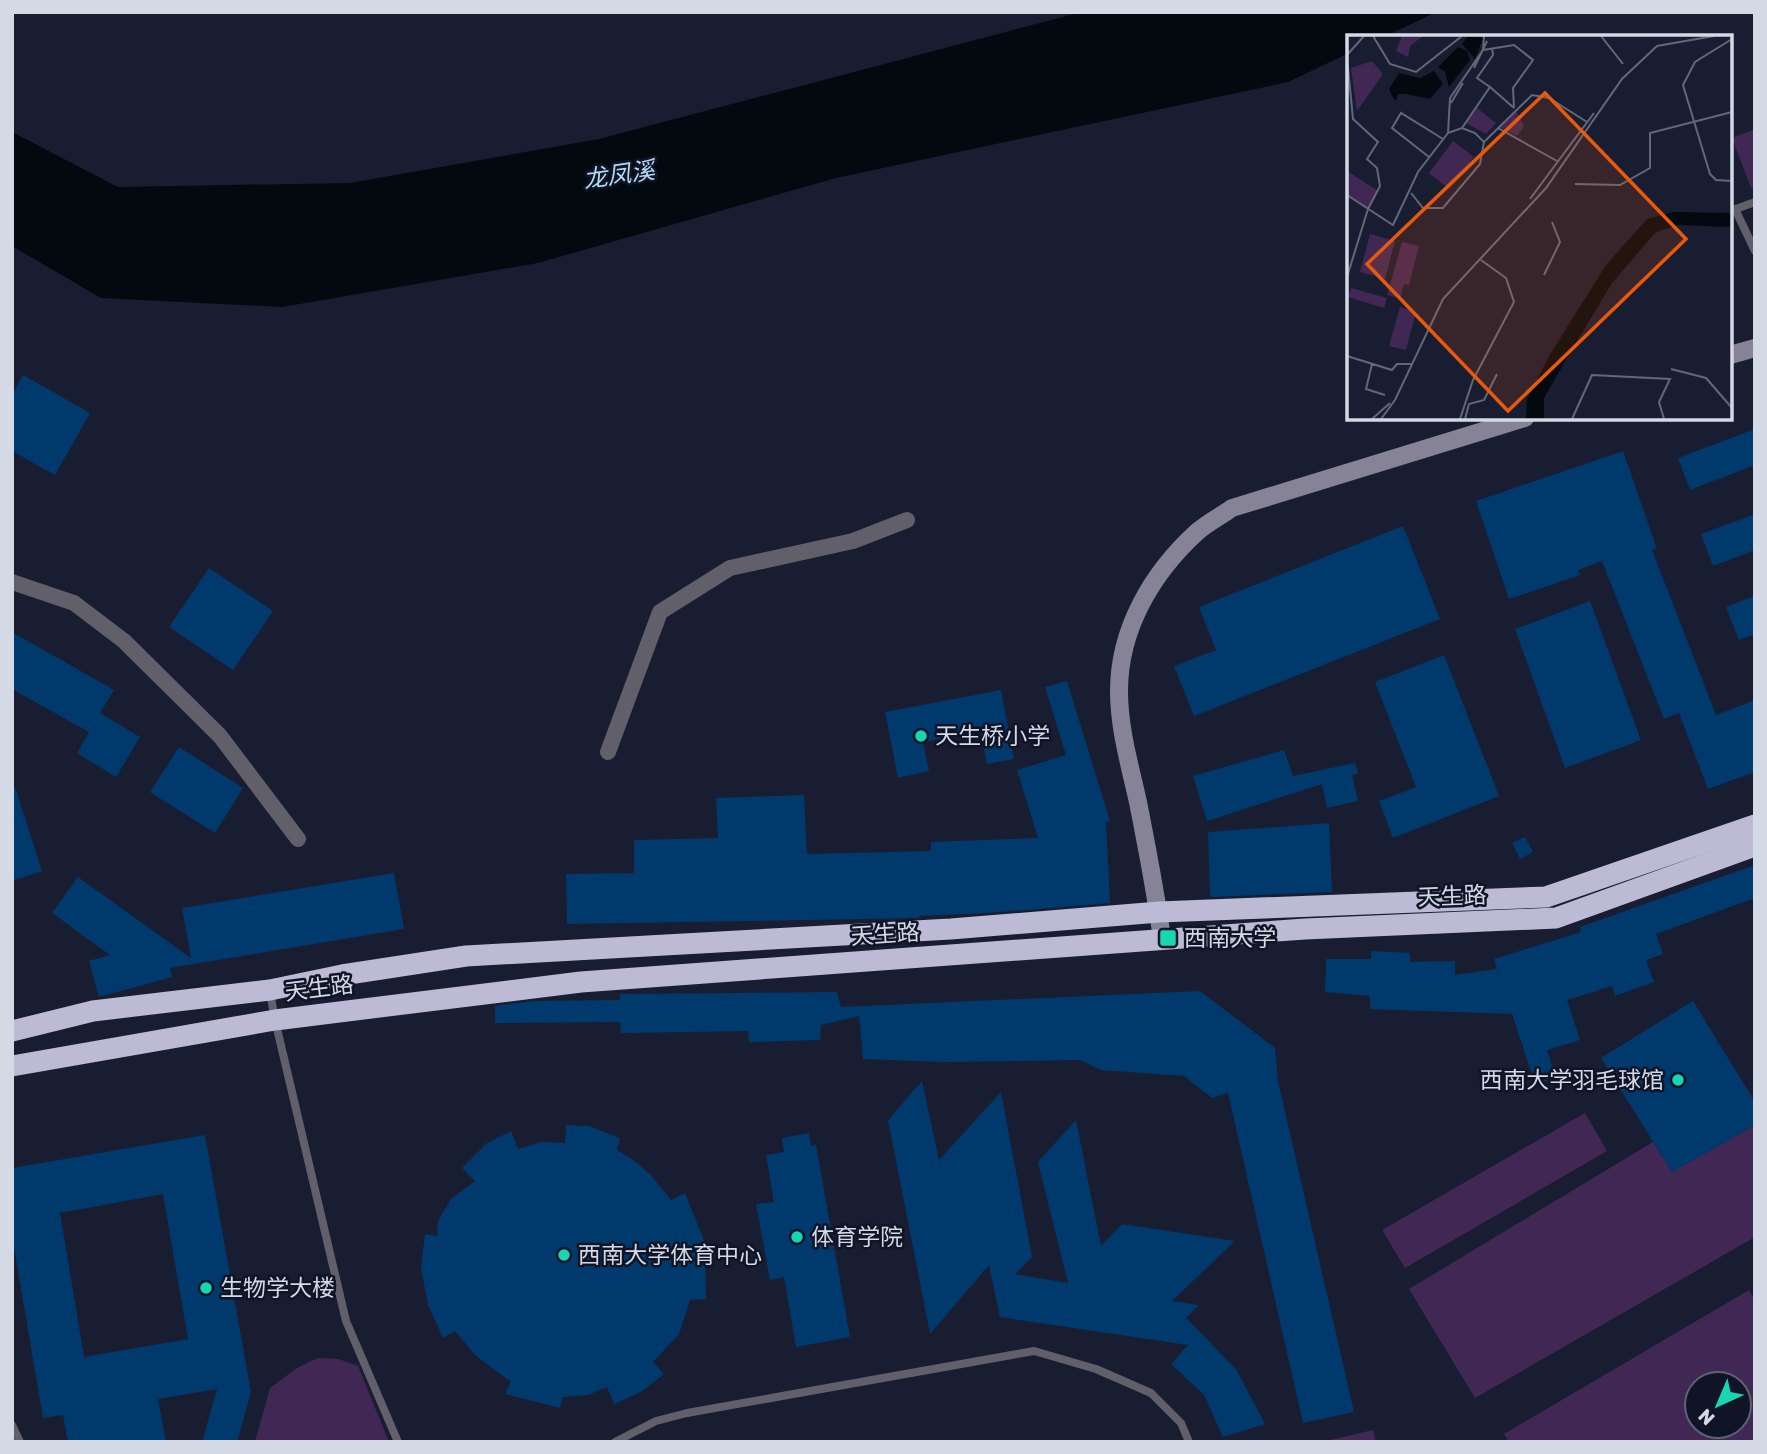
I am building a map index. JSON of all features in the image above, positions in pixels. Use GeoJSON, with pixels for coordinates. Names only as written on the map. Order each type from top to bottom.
{"type":"FeatureCollection","features":[{"type":"Feature","properties":{"kind":"highway","name":"天生路"},"geometry":{"type":"LineString","coordinates":[[12,1031],[93,1011],[270,990],[342,975],[466,956],[951,929],[1159,912],[1546,897],[1755,825]]}},
{"type":"Feature","properties":{"kind":"highway","name":"天生路"},"geometry":{"type":"LineString","coordinates":[[12,1066],[275,1020],[581,982],[1305,929],[1556,918],[1755,846]]}},
{"type":"Feature","properties":{"kind":"street"},"geometry":{"type":"LineString","coordinates":[[1732,354],[1755,348]]}},
{"type":"Feature","properties":{"kind":"street"},"geometry":{"type":"LineString","coordinates":[[1162,939],[1122,728],[1119,691],[1123,656],[1132,621],[1149,588],[1170,559],[1198,531],[1232,508],[1518,420]]}},
{"type":"Feature","properties":{"kind":"street"},"geometry":{"type":"LineString","coordinates":[[608,752],[660,612],[730,568],[853,541],[907,520]]}},
{"type":"Feature","properties":{"kind":"street"},"geometry":{"type":"LineString","coordinates":[[12,582],[74,603],[124,641],[220,736],[298,839]]}},
{"type":"Feature","properties":{"kind":"lane"},"geometry":{"type":"LineString","coordinates":[[1755,202],[1733,210],[1755,251]]}},
{"type":"Feature","properties":{"kind":"lane"},"geometry":{"type":"LineString","coordinates":[[270,990],[346,1321],[398,1442]]}},
{"type":"Feature","properties":{"kind":"lane"},"geometry":{"type":"LineString","coordinates":[[615,1442],[656,1421],[687,1413],[1034,1351],[1096,1369],[1151,1393],[1181,1423],[1189,1442]]}},
{"type":"Feature","properties":{"kind":"lane"},"geometry":{"type":"LineString","coordinates":[[12,1425],[20,1442]]}},
{"type":"Feature","properties":{"kind":"shaded area"},"geometry":{"type":"Polygon","coordinates":[[[1755,129],[1755,186],[1751,188],[1732,138],[1755,129]]]}},
{"type":"Feature","properties":{"kind":"shaded area"},"geometry":{"type":"Polygon","coordinates":[[[1585,1113],[1607,1151],[1405,1268],[1382,1230],[1585,1113]]]}},
{"type":"Feature","properties":{"kind":"shaded area"},"geometry":{"type":"Polygon","coordinates":[[[1755,1125],[1755,1237],[1475,1398],[1409,1289],[1653,1142],[1672,1172],[1755,1125]]]}},
{"type":"Feature","properties":{"kind":"shaded area"},"geometry":{"type":"Polygon","coordinates":[[[1749,1290],[1755,1301],[1755,1442],[1509,1442],[1504,1434],[1749,1290]]]}},
{"type":"Feature","properties":{"kind":"shaded area"},"geometry":{"type":"Polygon","coordinates":[[[318,1358],[338,1359],[358,1366],[389,1442],[255,1442],[270,1388],[297,1368],[318,1358]]]}},
{"type":"Feature","properties":{"kind":"shaded area"},"geometry":{"type":"Polygon","coordinates":[[[1373,1430],[1376,1442],[1321,1442],[1373,1430]]]}},
{"type":"Feature","properties":{"kind":"water","name":"龙凤溪"},"geometry":{"type":"Polygon","coordinates":[[[1082,12],[1436,12],[1388,35],[1347,35],[1347,54],[1288,82],[836,178],[538,263],[282,307],[101,298],[12,246],[12,132],[118,187],[350,183],[599,139],[1082,12]]]}},
{"type":"Feature","properties":{"kind":"building"},"geometry":{"type":"Polygon","coordinates":[[[23,375],[90,413],[55,475],[12,451],[12,395],[23,375]]]}},
{"type":"Feature","properties":{"kind":"building"},"geometry":{"type":"Polygon","coordinates":[[[1755,429],[1755,465],[1690,490],[1678,458],[1755,429]]]}},
{"type":"Feature","properties":{"kind":"building"},"geometry":{"type":"Polygon","coordinates":[[[1623,451],[1657,549],[1652,550],[1716,715],[1755,700],[1755,772],[1708,789],[1679,713],[1664,719],[1602,561],[1578,570],[1580,575],[1509,599],[1476,501],[1623,451]]]}},
{"type":"Feature","properties":{"kind":"building"},"geometry":{"type":"Polygon","coordinates":[[[1755,514],[1755,550],[1713,566],[1701,534],[1755,514]]]}},
{"type":"Feature","properties":{"kind":"building"},"geometry":{"type":"Polygon","coordinates":[[[1403,526],[1440,619],[1194,716],[1174,666],[1216,650],[1199,607],[1403,526]]]}},
{"type":"Feature","properties":{"kind":"building"},"geometry":{"type":"Polygon","coordinates":[[[209,568],[273,611],[233,670],[169,627],[209,568]]]}},
{"type":"Feature","properties":{"kind":"building"},"geometry":{"type":"Polygon","coordinates":[[[1755,596],[1755,634],[1739,640],[1726,607],[1755,596]]]}},
{"type":"Feature","properties":{"kind":"building"},"geometry":{"type":"Polygon","coordinates":[[[1590,601],[1641,740],[1565,768],[1515,629],[1590,601]]]}},
{"type":"Feature","properties":{"kind":"building"},"geometry":{"type":"Polygon","coordinates":[[[12,632],[114,690],[100,713],[140,737],[116,777],[77,753],[89,732],[12,689],[12,632]]]}},
{"type":"Feature","properties":{"kind":"building"},"geometry":{"type":"Polygon","coordinates":[[[1444,655],[1499,796],[1393,838],[1379,801],[1416,787],[1375,682],[1444,655]]]}},
{"type":"Feature","properties":{"kind":"building"},"geometry":{"type":"Polygon","coordinates":[[[1067,681],[1110,821],[1106,822],[1110,903],[919,918],[567,924],[566,874],[634,873],[634,840],[718,838],[716,798],[804,795],[807,854],[931,851],[931,842],[1038,838],[1017,770],[1066,755],[1045,687],[1067,681]]]}},
{"type":"Feature","properties":{"kind":"building","name":"天生桥小学"},"geometry":{"type":"Polygon","coordinates":[[[1001,690],[1014,759],[987,764],[980,731],[923,742],[929,771],[898,778],[885,712],[1001,690]]]}},
{"type":"Feature","properties":{"kind":"building"},"geometry":{"type":"Polygon","coordinates":[[[179,747],[243,788],[215,833],[150,792],[179,747]]]}},
{"type":"Feature","properties":{"kind":"building"},"geometry":{"type":"Polygon","coordinates":[[[1284,750],[1293,776],[1355,763],[1358,773],[1352,775],[1358,801],[1327,808],[1322,784],[1207,821],[1193,776],[1284,750]]]}},
{"type":"Feature","properties":{"kind":"building"},"geometry":{"type":"Polygon","coordinates":[[[12,787],[15,787],[42,871],[12,881],[12,787]]]}},
{"type":"Feature","properties":{"kind":"building"},"geometry":{"type":"Polygon","coordinates":[[[1329,823],[1332,892],[1210,897],[1208,832],[1329,823]]]}},
{"type":"Feature","properties":{"kind":"building"},"geometry":{"type":"Polygon","coordinates":[[[1525,837],[1533,852],[1520,859],[1512,843],[1525,837]]]}},
{"type":"Feature","properties":{"kind":"building"},"geometry":{"type":"Polygon","coordinates":[[[1755,865],[1755,898],[1656,934],[1663,954],[1646,960],[1654,982],[1615,996],[1612,986],[1567,1000],[1580,1040],[1547,1050],[1556,1078],[1535,1084],[1512,1014],[1370,1009],[1370,996],[1325,992],[1326,959],[1371,959],[1371,951],[1410,953],[1410,962],[1455,961],[1455,975],[1497,969],[1494,959],[1581,932],[1580,927],[1755,865]]]}},
{"type":"Feature","properties":{"kind":"building"},"geometry":{"type":"Polygon","coordinates":[[[394,873],[404,929],[170,968],[172,977],[99,997],[89,961],[110,955],[52,913],[78,877],[191,958],[182,908],[394,873]]]}},
{"type":"Feature","properties":{"kind":"building"},"geometry":{"type":"Polygon","coordinates":[[[1200,991],[1275,1048],[1278,1081],[1354,1412],[1303,1423],[1228,1093],[1212,1098],[1184,1076],[1101,1070],[1080,1060],[941,1062],[863,1059],[859,1016],[821,1025],[820,1040],[749,1042],[748,1031],[621,1033],[620,1022],[495,1023],[495,1006],[534,1001],[620,1000],[620,994],[837,992],[841,1007],[1200,991]]]}},
{"type":"Feature","properties":{"kind":"building","name":"西南大学羽毛球馆"},"geometry":{"type":"Polygon","coordinates":[[[1693,1001],[1755,1102],[1755,1125],[1672,1172],[1601,1058],[1693,1001]]]}},
{"type":"Feature","properties":{"kind":"building"},"geometry":{"type":"Polygon","coordinates":[[[922,1081],[939,1160],[1001,1092],[1032,1257],[1015,1274],[1068,1283],[1038,1162],[1076,1120],[1101,1246],[1122,1224],[1235,1241],[1172,1301],[1199,1305],[1186,1318],[1236,1369],[1265,1424],[1223,1437],[1204,1395],[1171,1364],[1188,1345],[1000,1317],[989,1265],[930,1334],[888,1120],[922,1081]]]}},
{"type":"Feature","properties":{"kind":"building","name":"西南大学体育中心"},"geometry":{"type":"Polygon","coordinates":[[[566,1125],[589,1126],[620,1138],[617,1150],[650,1174],[671,1200],[685,1193],[705,1243],[706,1299],[690,1300],[679,1334],[653,1362],[664,1374],[641,1392],[614,1404],[607,1387],[588,1395],[563,1397],[560,1408],[505,1394],[511,1382],[476,1356],[455,1331],[443,1338],[428,1305],[421,1268],[425,1234],[437,1236],[438,1221],[451,1199],[475,1181],[462,1168],[487,1143],[511,1131],[518,1149],[541,1142],[565,1143],[566,1125]]]}},
{"type":"Feature","properties":{"kind":"building","name":"体育学院"},"geometry":{"type":"Polygon","coordinates":[[[809,1133],[811,1146],[816,1145],[850,1337],[796,1347],[784,1277],[770,1280],[756,1204],[774,1202],[766,1155],[784,1152],[782,1138],[809,1133]]]}},
{"type":"Feature","properties":{"kind":"building","name":"生物学大楼"},"geometry":{"type":"Polygon","coordinates":[[[205,1135],[251,1392],[237,1442],[202,1442],[217,1389],[158,1399],[166,1442],[68,1442],[63,1415],[43,1418],[12,1236],[12,1168],[205,1135]],[[163,1194],[60,1213],[84,1357],[188,1339],[163,1194]]]}},
{"type":"Feature","properties":{"kind":"place","name":"天生桥小学"},"geometry":{"type":"Point","coordinates":[921,736]}},
{"type":"Feature","properties":{"kind":"place","name":"西南大学"},"geometry":{"type":"Point","coordinates":[1168,938]}},
{"type":"Feature","properties":{"kind":"place","name":"西南大学羽毛球馆"},"geometry":{"type":"Point","coordinates":[1678,1080]}},
{"type":"Feature","properties":{"kind":"place","name":"体育学院"},"geometry":{"type":"Point","coordinates":[797,1237]}},
{"type":"Feature","properties":{"kind":"place","name":"西南大学体育中心"},"geometry":{"type":"Point","coordinates":[564,1255]}},
{"type":"Feature","properties":{"kind":"place","name":"生物学大楼"},"geometry":{"type":"Point","coordinates":[206,1288]}}]}
